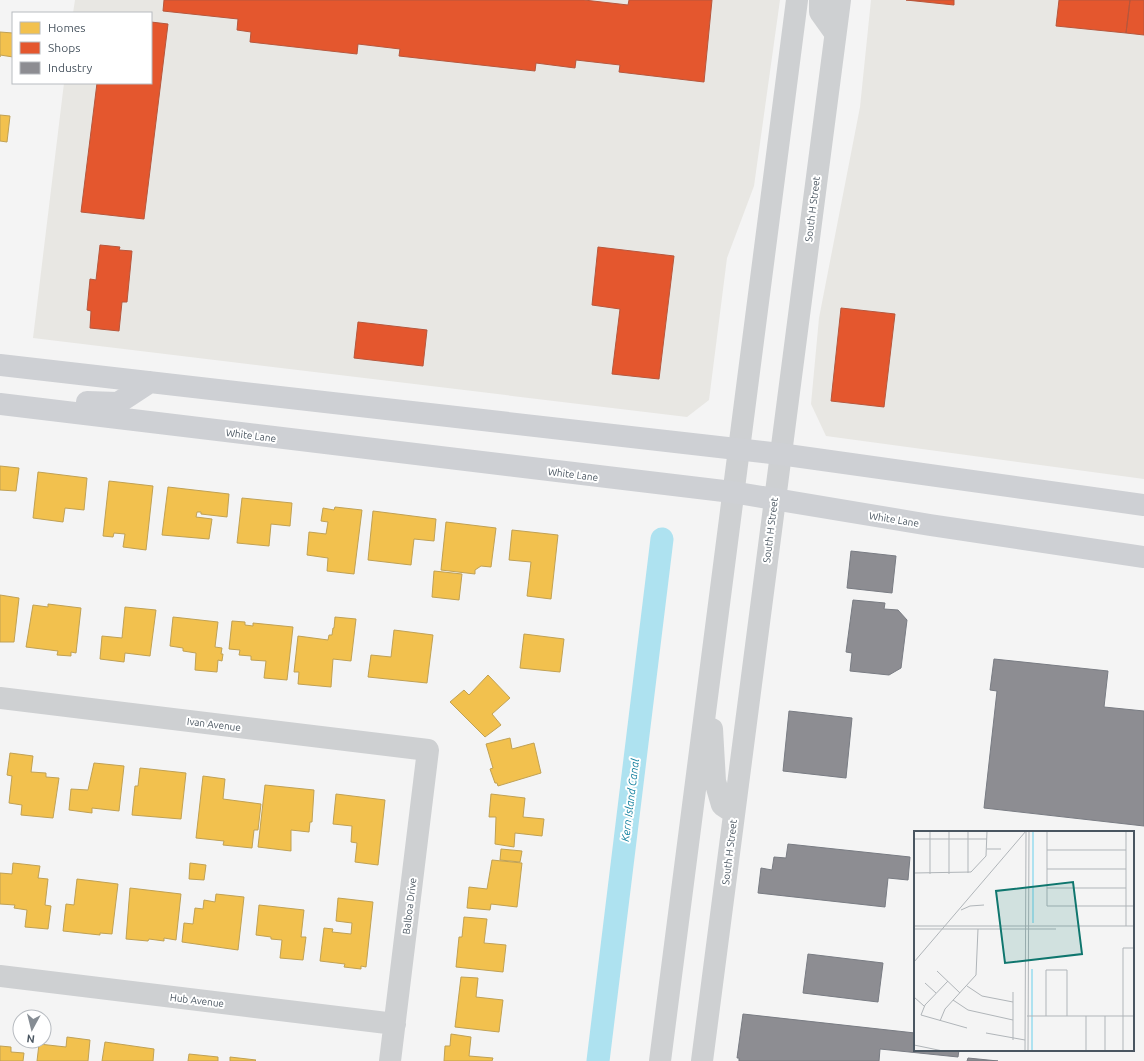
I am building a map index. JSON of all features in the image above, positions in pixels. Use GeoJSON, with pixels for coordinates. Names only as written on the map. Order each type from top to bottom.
{"type":"FeatureCollection","features":[{"type":"Feature","properties":{"kind":"main road"},"geometry":{"type":"LineString","coordinates":[[0,365],[780,454],[1144,505]]}},
{"type":"Feature","properties":{"kind":"main road"},"geometry":{"type":"LineString","coordinates":[[0,398],[118,403],[150,382]]}},
{"type":"Feature","properties":{"kind":"main road","name":"White Lane"},"geometry":{"type":"LineString","coordinates":[[0,404],[732,492],[774,500],[1144,557]]}},
{"type":"Feature","properties":{"kind":"street"},"geometry":{"type":"LineString","coordinates":[[660,1061],[732,492],[797,0]]}},
{"type":"Feature","properties":{"kind":"street"},"geometry":{"type":"LineString","coordinates":[[820,0],[820,12],[835,33]]}},
{"type":"Feature","properties":{"kind":"street","name":"South H Street"},"geometry":{"type":"LineString","coordinates":[[702,1061],[840,0]]}},
{"type":"Feature","properties":{"kind":"street"},"geometry":{"type":"LineString","coordinates":[[710,670],[715,781],[722,805],[734,813]]}},
{"type":"Feature","properties":{"kind":"street","name":"Ivan Avenue"},"geometry":{"type":"LineString","coordinates":[[0,698],[428,750]]}},
{"type":"Feature","properties":{"kind":"street","name":"Balboa Drive"},"geometry":{"type":"LineString","coordinates":[[390,1061],[428,750]]}},
{"type":"Feature","properties":{"kind":"street","name":"Hub Avenue"},"geometry":{"type":"LineString","coordinates":[[0,976],[394,1024]]}},
{"type":"Feature","properties":{"kind":"shaded area"},"geometry":{"type":"Polygon","coordinates":[[[75,0],[780,0],[754,186],[727,258],[709,400],[687,417],[33,338],[64,84],[152,84],[152,12],[73,12],[75,0]]]}},
{"type":"Feature","properties":{"kind":"shaded area"},"geometry":{"type":"Polygon","coordinates":[[[871,0],[1144,0],[1144,479],[826,436],[811,404],[819,318],[860,107],[871,0]]]}},
{"type":"Feature","properties":{"kind":"building: Homes"},"geometry":{"type":"Polygon","coordinates":[[[0,32],[12,33],[12,57],[0,55],[0,32]]]}},
{"type":"Feature","properties":{"kind":"building: Homes"},"geometry":{"type":"Polygon","coordinates":[[[0,115],[10,116],[7,142],[0,141],[0,115]]]}},
{"type":"Feature","properties":{"kind":"building: Homes"},"geometry":{"type":"Polygon","coordinates":[[[0,466],[19,468],[16,491],[0,490],[0,466]]]}},
{"type":"Feature","properties":{"kind":"building: Homes"},"geometry":{"type":"Polygon","coordinates":[[[38,472],[87,478],[84,510],[65,508],[63,522],[33,518],[38,472]]]}},
{"type":"Feature","properties":{"kind":"building: Homes"},"geometry":{"type":"Polygon","coordinates":[[[109,481],[153,486],[146,550],[123,547],[125,534],[114,533],[113,537],[103,536],[109,481]]]}},
{"type":"Feature","properties":{"kind":"building: Homes"},"geometry":{"type":"Polygon","coordinates":[[[168,487],[229,494],[227,517],[201,514],[201,512],[197,512],[196,517],[212,519],[209,539],[162,535],[168,487]]]}},
{"type":"Feature","properties":{"kind":"building: Homes"},"geometry":{"type":"Polygon","coordinates":[[[242,498],[292,503],[290,526],[271,524],[269,546],[237,543],[242,498]]]}},
{"type":"Feature","properties":{"kind":"building: Homes"},"geometry":{"type":"Polygon","coordinates":[[[335,507],[362,510],[354,574],[327,571],[328,558],[307,555],[309,532],[326,534],[328,522],[321,521],[323,508],[334,510],[335,507]]]}},
{"type":"Feature","properties":{"kind":"building: Homes"},"geometry":{"type":"Polygon","coordinates":[[[373,511],[436,519],[434,541],[414,539],[411,565],[368,560],[373,511]]]}},
{"type":"Feature","properties":{"kind":"building: Homes"},"geometry":{"type":"Polygon","coordinates":[[[446,522],[496,528],[491,567],[481,566],[475,570],[475,574],[441,570],[446,522]]]}},
{"type":"Feature","properties":{"kind":"building: Homes"},"geometry":{"type":"Polygon","coordinates":[[[512,530],[558,535],[551,599],[527,596],[531,562],[509,560],[512,530]]]}},
{"type":"Feature","properties":{"kind":"building: Homes"},"geometry":{"type":"Polygon","coordinates":[[[434,571],[462,574],[459,600],[432,597],[434,571]]]}},
{"type":"Feature","properties":{"kind":"building: Homes"},"geometry":{"type":"Polygon","coordinates":[[[0,595],[19,598],[14,642],[0,642],[0,595]]]}},
{"type":"Feature","properties":{"kind":"building: Homes"},"geometry":{"type":"Polygon","coordinates":[[[48,604],[81,608],[76,653],[71,652],[71,656],[57,655],[58,651],[26,647],[33,605],[48,607],[48,604]]]}},
{"type":"Feature","properties":{"kind":"building: Homes"},"geometry":{"type":"Polygon","coordinates":[[[125,607],[156,610],[150,656],[125,653],[124,662],[100,659],[102,636],[122,638],[125,607]]]}},
{"type":"Feature","properties":{"kind":"building: Homes"},"geometry":{"type":"Polygon","coordinates":[[[173,617],[218,622],[215,647],[222,648],[221,654],[223,654],[222,661],[218,660],[217,672],[195,670],[196,653],[183,651],[183,648],[170,646],[173,617]]]}},
{"type":"Feature","properties":{"kind":"building: Homes"},"geometry":{"type":"Polygon","coordinates":[[[335,617],[356,619],[351,661],[333,659],[331,687],[298,684],[299,672],[294,672],[298,636],[328,640],[329,635],[332,635],[335,617]]]}},
{"type":"Feature","properties":{"kind":"building: Homes"},"geometry":{"type":"Polygon","coordinates":[[[232,621],[245,622],[245,625],[253,626],[253,623],[293,627],[287,680],[264,678],[266,661],[251,660],[251,656],[239,655],[240,650],[229,649],[232,621]]]}},
{"type":"Feature","properties":{"kind":"building: Homes"},"geometry":{"type":"Polygon","coordinates":[[[394,630],[433,635],[427,683],[368,677],[371,655],[391,657],[394,630]]]}},
{"type":"Feature","properties":{"kind":"building: Homes"},"geometry":{"type":"Polygon","coordinates":[[[524,634],[564,639],[560,672],[520,668],[524,634]]]}},
{"type":"Feature","properties":{"kind":"building: Homes"},"geometry":{"type":"Polygon","coordinates":[[[488,675],[510,698],[492,714],[501,725],[485,737],[450,702],[464,690],[469,695],[488,675]]]}},
{"type":"Feature","properties":{"kind":"building: Homes"},"geometry":{"type":"Polygon","coordinates":[[[510,738],[512,749],[534,743],[541,773],[498,786],[497,783],[495,783],[490,769],[493,768],[486,744],[510,738]]]}},
{"type":"Feature","properties":{"kind":"building: Homes"},"geometry":{"type":"Polygon","coordinates":[[[10,753],[33,756],[31,772],[46,773],[46,777],[59,778],[53,818],[21,815],[22,805],[9,803],[12,776],[7,775],[10,753]]]}},
{"type":"Feature","properties":{"kind":"building: Homes"},"geometry":{"type":"Polygon","coordinates":[[[94,763],[124,766],[119,811],[92,808],[92,813],[69,810],[71,789],[88,790],[94,763]]]}},
{"type":"Feature","properties":{"kind":"building: Homes"},"geometry":{"type":"Polygon","coordinates":[[[140,768],[186,773],[181,819],[132,815],[135,786],[138,786],[140,768]]]}},
{"type":"Feature","properties":{"kind":"building: Homes"},"geometry":{"type":"Polygon","coordinates":[[[203,776],[225,779],[223,799],[261,804],[258,830],[254,830],[252,848],[223,845],[224,841],[196,838],[203,776]]]}},
{"type":"Feature","properties":{"kind":"building: Homes"},"geometry":{"type":"Polygon","coordinates":[[[265,785],[314,790],[312,822],[310,822],[309,832],[291,830],[291,851],[258,847],[265,785]]]}},
{"type":"Feature","properties":{"kind":"building: Homes"},"geometry":{"type":"Polygon","coordinates":[[[336,794],[385,800],[378,865],[355,862],[357,843],[351,842],[352,826],[333,824],[336,794]]]}},
{"type":"Feature","properties":{"kind":"building: Homes"},"geometry":{"type":"Polygon","coordinates":[[[491,794],[525,798],[523,817],[544,819],[542,836],[515,833],[514,847],[495,844],[496,817],[489,817],[491,794]]]}},
{"type":"Feature","properties":{"kind":"building: Homes"},"geometry":{"type":"Polygon","coordinates":[[[501,849],[522,851],[520,862],[500,860],[501,849]]]}},
{"type":"Feature","properties":{"kind":"building: Homes"},"geometry":{"type":"Polygon","coordinates":[[[492,860],[522,863],[517,907],[491,904],[490,910],[467,908],[469,887],[487,889],[492,860]]]}},
{"type":"Feature","properties":{"kind":"building: Homes"},"geometry":{"type":"Polygon","coordinates":[[[13,863],[40,866],[38,878],[48,879],[45,905],[51,906],[48,929],[25,927],[27,910],[14,908],[15,905],[0,904],[0,873],[12,874],[13,863]]]}},
{"type":"Feature","properties":{"kind":"building: Homes"},"geometry":{"type":"Polygon","coordinates":[[[190,863],[206,865],[204,880],[189,879],[190,863]]]}},
{"type":"Feature","properties":{"kind":"building: Homes"},"geometry":{"type":"Polygon","coordinates":[[[77,879],[118,884],[112,934],[100,933],[100,935],[63,931],[66,904],[74,905],[77,879]]]}},
{"type":"Feature","properties":{"kind":"building: Homes"},"geometry":{"type":"Polygon","coordinates":[[[130,888],[181,894],[176,940],[164,938],[164,941],[149,939],[148,941],[126,939],[130,888]]]}},
{"type":"Feature","properties":{"kind":"building: Homes"},"geometry":{"type":"Polygon","coordinates":[[[216,894],[244,897],[238,950],[182,942],[184,923],[193,924],[195,908],[203,909],[204,900],[215,902],[216,894]]]}},
{"type":"Feature","properties":{"kind":"building: Homes"},"geometry":{"type":"Polygon","coordinates":[[[338,898],[373,902],[366,967],[361,966],[361,969],[344,967],[345,964],[320,961],[324,928],[333,929],[332,932],[351,934],[352,923],[336,921],[338,898]]]}},
{"type":"Feature","properties":{"kind":"building: Homes"},"geometry":{"type":"Polygon","coordinates":[[[259,905],[304,910],[301,937],[306,937],[303,960],[280,958],[282,940],[256,935],[259,905]]]}},
{"type":"Feature","properties":{"kind":"building: Homes"},"geometry":{"type":"Polygon","coordinates":[[[464,917],[487,919],[484,943],[506,945],[503,972],[456,967],[459,937],[462,937],[464,917]]]}},
{"type":"Feature","properties":{"kind":"building: Homes"},"geometry":{"type":"Polygon","coordinates":[[[461,977],[478,978],[476,997],[503,1000],[499,1032],[455,1027],[461,977]]]}},
{"type":"Feature","properties":{"kind":"building: Homes"},"geometry":{"type":"Polygon","coordinates":[[[451,1034],[471,1037],[469,1056],[493,1058],[492,1061],[444,1061],[445,1046],[450,1046],[451,1034]]]}},
{"type":"Feature","properties":{"kind":"building: Homes"},"geometry":{"type":"Polygon","coordinates":[[[67,1037],[90,1040],[88,1061],[37,1061],[38,1049],[52,1049],[52,1045],[66,1047],[67,1037]]]}},
{"type":"Feature","properties":{"kind":"building: Homes"},"geometry":{"type":"Polygon","coordinates":[[[105,1042],[154,1049],[153,1061],[102,1061],[105,1042]]]}},
{"type":"Feature","properties":{"kind":"building: Homes"},"geometry":{"type":"Polygon","coordinates":[[[0,1046],[11,1047],[11,1052],[24,1053],[23,1061],[0,1061],[0,1046]]]}},
{"type":"Feature","properties":{"kind":"building: Homes"},"geometry":{"type":"Polygon","coordinates":[[[189,1054],[218,1057],[218,1061],[188,1061],[189,1054]]]}},
{"type":"Feature","properties":{"kind":"building: Homes"},"geometry":{"type":"Polygon","coordinates":[[[230,1057],[256,1060],[230,1061],[230,1057]]]}},
{"type":"Feature","properties":{"kind":"building: Shops"},"geometry":{"type":"Polygon","coordinates":[[[164,0],[584,0],[628,5],[629,0],[712,0],[704,82],[619,72],[620,65],[576,60],[575,68],[536,63],[535,71],[399,56],[400,49],[358,44],[357,54],[250,42],[251,32],[237,30],[238,19],[163,11],[164,0]]]}},
{"type":"Feature","properties":{"kind":"building: Shops"},"geometry":{"type":"Polygon","coordinates":[[[906,0],[954,0],[954,5],[906,0]]]}},
{"type":"Feature","properties":{"kind":"building: Shops"},"geometry":{"type":"Polygon","coordinates":[[[1059,0],[1130,0],[1126,33],[1056,26],[1059,0]]]}},
{"type":"Feature","properties":{"kind":"building: Shops"},"geometry":{"type":"Polygon","coordinates":[[[1130,0],[1144,0],[1144,35],[1126,33],[1130,0]]]}},
{"type":"Feature","properties":{"kind":"building: Shops"},"geometry":{"type":"Polygon","coordinates":[[[152,22],[168,24],[144,219],[81,212],[97,84],[152,84],[152,22]]]}},
{"type":"Feature","properties":{"kind":"building: Shops"},"geometry":{"type":"Polygon","coordinates":[[[100,245],[120,247],[119,250],[132,251],[127,302],[122,302],[119,331],[90,328],[91,311],[87,310],[90,279],[96,280],[100,245]]]}},
{"type":"Feature","properties":{"kind":"building: Shops"},"geometry":{"type":"Polygon","coordinates":[[[598,247],[674,256],[659,379],[612,374],[620,309],[592,305],[598,247]]]}},
{"type":"Feature","properties":{"kind":"building: Shops"},"geometry":{"type":"Polygon","coordinates":[[[841,308],[895,314],[884,407],[831,401],[841,308]]]}},
{"type":"Feature","properties":{"kind":"building: Shops"},"geometry":{"type":"Polygon","coordinates":[[[358,322],[427,330],[423,366],[354,358],[358,322]]]}},
{"type":"Feature","properties":{"kind":"building: Industry"},"geometry":{"type":"Polygon","coordinates":[[[851,551],[896,556],[892,593],[847,588],[851,551]]]}},
{"type":"Feature","properties":{"kind":"building: Industry"},"geometry":{"type":"Polygon","coordinates":[[[853,600],[885,603],[884,609],[898,610],[907,620],[901,668],[889,675],[850,671],[852,653],[846,652],[853,600]]]}},
{"type":"Feature","properties":{"kind":"building: Industry"},"geometry":{"type":"Polygon","coordinates":[[[994,659],[1108,671],[1104,707],[1144,711],[1144,826],[984,808],[997,691],[990,690],[994,659]]]}},
{"type":"Feature","properties":{"kind":"building: Industry"},"geometry":{"type":"Polygon","coordinates":[[[789,711],[852,718],[846,778],[783,771],[789,711]]]}},
{"type":"Feature","properties":{"kind":"building: Industry"},"geometry":{"type":"Polygon","coordinates":[[[788,844],[910,857],[908,880],[888,878],[885,907],[758,893],[761,868],[772,870],[774,857],[786,858],[788,844]]]}},
{"type":"Feature","properties":{"kind":"building: Industry"},"geometry":{"type":"Polygon","coordinates":[[[808,954],[883,963],[878,1002],[803,993],[808,954]]]}},
{"type":"Feature","properties":{"kind":"building: Industry"},"geometry":{"type":"Polygon","coordinates":[[[743,1014],[914,1033],[914,1051],[959,1051],[958,1057],[880,1049],[879,1061],[739,1061],[739,1058],[737,1058],[743,1014]]]}},
{"type":"Feature","properties":{"kind":"building: Industry"},"geometry":{"type":"Polygon","coordinates":[[[968,1058],[998,1061],[967,1061],[968,1058]]]}},
{"type":"Feature","properties":{"kind":"waterway","name":"Kern Island Canal"},"geometry":{"type":"LineString","coordinates":[[598,1061],[662,539]]}}]}
